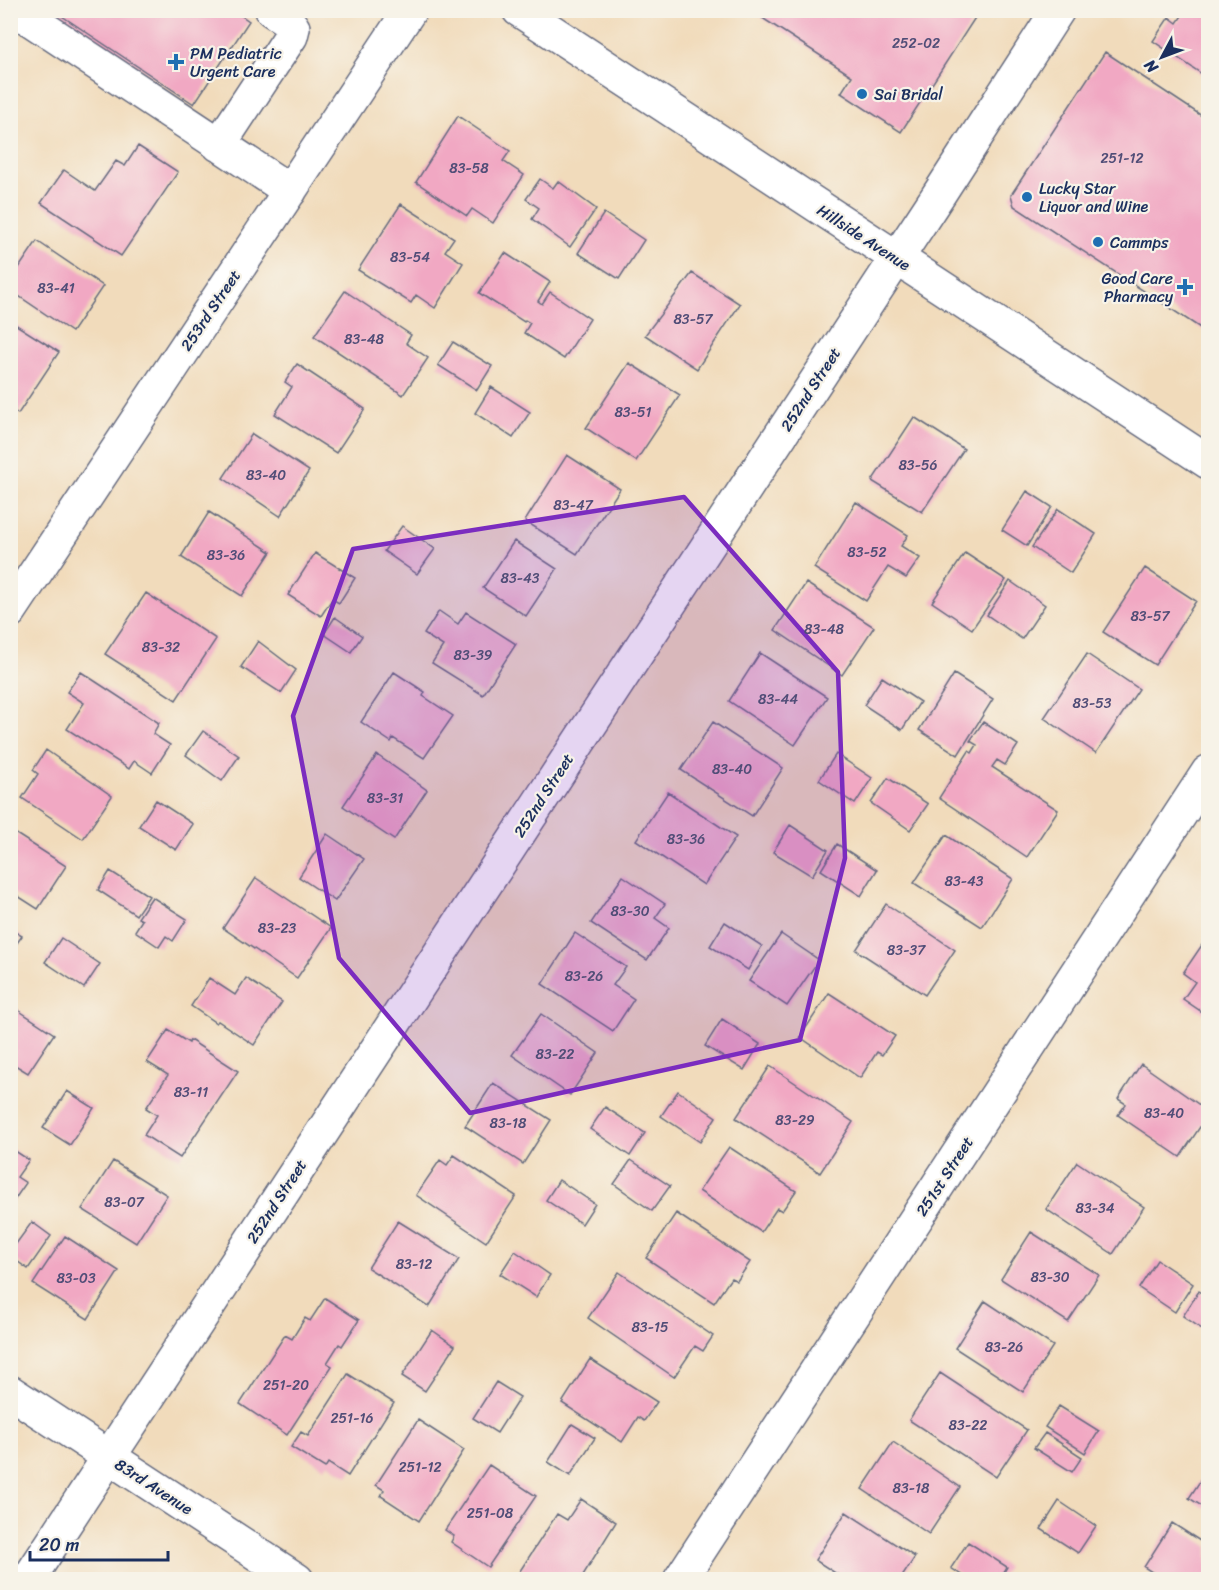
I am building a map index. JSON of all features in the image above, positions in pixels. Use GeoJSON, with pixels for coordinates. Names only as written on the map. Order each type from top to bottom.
{"type":"FeatureCollection","features":[{"type":"Feature","properties":{"kind":"street"},"geometry":{"type":"LineString","coordinates":[[16,10],[290,191]]}},
{"type":"Feature","properties":{"kind":"street"},"geometry":{"type":"LineString","coordinates":[[219,145],[291,36],[293,28],[287,20],[272,10]]}},
{"type":"Feature","properties":{"kind":"street","name":"253rd Street"},"geometry":{"type":"LineString","coordinates":[[10,611],[410,10]]}},
{"type":"Feature","properties":{"kind":"street","name":"Hillside Avenue"},"geometry":{"type":"LineString","coordinates":[[519,10],[1209,462]]}},
{"type":"Feature","properties":{"kind":"street","name":"252nd Street"},"geometry":{"type":"LineString","coordinates":[[28,1580],[1058,10]]}},
{"type":"Feature","properties":{"kind":"street","name":"251st Street"},"geometry":{"type":"LineString","coordinates":[[680,1580],[1209,772]]}},
{"type":"Feature","properties":{"kind":"street","name":"83rd Avenue"},"geometry":{"type":"LineString","coordinates":[[10,1392],[297,1580]]}},
{"type":"Feature","properties":{"kind":"highlighted area"},"geometry":{"type":"Polygon","coordinates":[[[684,497],[838,672],[845,858],[800,1040],[470,1113],[339,958],[293,716],[353,549],[684,497]]]}},
{"type":"Feature","properties":{"kind":"building","name":"PM Pediatric Urgent Care"},"geometry":{"type":"Polygon","coordinates":[[[53,10],[233,10],[249,21],[194,104],[53,10]]]}},
{"type":"Feature","properties":{"kind":"building"},"geometry":{"type":"Polygon","coordinates":[[[750,10],[980,10],[901,132],[841,93],[852,76],[750,10]]]}},
{"type":"Feature","properties":{"kind":"building"},"geometry":{"type":"Polygon","coordinates":[[[1186,10],[1208,10],[1208,78],[1153,41],[1169,17],[1177,23],[1186,10]]]}},
{"type":"Feature","properties":{"kind":"building"},"geometry":{"type":"Polygon","coordinates":[[[1105,52],[1208,120],[1208,333],[1014,206],[1011,195],[1105,52]]]}},
{"type":"Feature","properties":{"kind":"building"},"geometry":{"type":"Polygon","coordinates":[[[458,116],[510,151],[503,161],[524,175],[493,223],[472,209],[467,216],[416,182],[458,116]]]}},
{"type":"Feature","properties":{"kind":"building"},"geometry":{"type":"Polygon","coordinates":[[[138,146],[178,172],[121,256],[41,203],[64,170],[95,191],[116,161],[125,166],[138,146]]]}},
{"type":"Feature","properties":{"kind":"building"},"geometry":{"type":"Polygon","coordinates":[[[540,179],[553,188],[558,181],[596,209],[570,247],[532,219],[539,208],[526,199],[540,179]]]}},
{"type":"Feature","properties":{"kind":"building"},"geometry":{"type":"Polygon","coordinates":[[[401,204],[454,238],[445,251],[463,263],[435,308],[416,295],[411,303],[358,270],[401,204]]]}},
{"type":"Feature","properties":{"kind":"building"},"geometry":{"type":"Polygon","coordinates":[[[604,213],[644,240],[619,279],[578,253],[604,213]]]}},
{"type":"Feature","properties":{"kind":"building"},"geometry":{"type":"Polygon","coordinates":[[[37,241],[103,286],[72,332],[10,290],[10,281],[37,241]]]}},
{"type":"Feature","properties":{"kind":"building"},"geometry":{"type":"Polygon","coordinates":[[[505,253],[550,282],[538,301],[542,304],[550,292],[590,319],[564,359],[524,333],[530,323],[525,320],[524,322],[479,293],[505,253]]]}},
{"type":"Feature","properties":{"kind":"building"},"geometry":{"type":"Polygon","coordinates":[[[692,273],[740,304],[697,369],[645,335],[692,273]]]}},
{"type":"Feature","properties":{"kind":"building"},"geometry":{"type":"Polygon","coordinates":[[[345,291],[411,335],[406,343],[428,358],[403,395],[314,336],[345,291]]]}},
{"type":"Feature","properties":{"kind":"building"},"geometry":{"type":"Polygon","coordinates":[[[10,321],[59,352],[18,414],[10,408],[10,321]]]}},
{"type":"Feature","properties":{"kind":"building"},"geometry":{"type":"Polygon","coordinates":[[[453,342],[492,366],[477,390],[438,365],[453,342]]]}},
{"type":"Feature","properties":{"kind":"building"},"geometry":{"type":"Polygon","coordinates":[[[629,363],[680,395],[636,461],[586,428],[629,363]]]}},
{"type":"Feature","properties":{"kind":"building"},"geometry":{"type":"Polygon","coordinates":[[[297,364],[365,409],[336,453],[275,414],[292,387],[285,382],[297,364]]]}},
{"type":"Feature","properties":{"kind":"building"},"geometry":{"type":"Polygon","coordinates":[[[491,387],[530,412],[513,438],[475,413],[491,387]]]}},
{"type":"Feature","properties":{"kind":"building"},"geometry":{"type":"Polygon","coordinates":[[[914,417],[964,449],[922,512],[872,481],[914,417]]]}},
{"type":"Feature","properties":{"kind":"building"},"geometry":{"type":"Polygon","coordinates":[[[252,434],[309,471],[280,516],[223,478],[252,434]]]}},
{"type":"Feature","properties":{"kind":"building"},"geometry":{"type":"Polygon","coordinates":[[[567,455],[620,489],[577,554],[525,521],[567,455]]]}},
{"type":"Feature","properties":{"kind":"building"},"geometry":{"type":"Polygon","coordinates":[[[1027,491],[1052,507],[1027,546],[1002,530],[1027,491]]]}},
{"type":"Feature","properties":{"kind":"building"},"geometry":{"type":"Polygon","coordinates":[[[856,502],[908,535],[901,546],[920,558],[906,578],[888,567],[866,601],[814,568],[856,502]]]}},
{"type":"Feature","properties":{"kind":"building"},"geometry":{"type":"Polygon","coordinates":[[[1058,509],[1096,534],[1071,573],[1032,547],[1058,509]]]}},
{"type":"Feature","properties":{"kind":"building"},"geometry":{"type":"Polygon","coordinates":[[[209,512],[271,552],[242,596],[181,557],[209,512]]]}},
{"type":"Feature","properties":{"kind":"building"},"geometry":{"type":"Polygon","coordinates":[[[402,526],[435,549],[417,574],[384,551],[402,526]]]}},
{"type":"Feature","properties":{"kind":"building"},"geometry":{"type":"Polygon","coordinates":[[[514,541],[557,569],[526,616],[483,588],[514,541]]]}},
{"type":"Feature","properties":{"kind":"building"},"geometry":{"type":"Polygon","coordinates":[[[315,553],[355,578],[339,603],[332,599],[321,616],[288,595],[315,553]]]}},
{"type":"Feature","properties":{"kind":"building"},"geometry":{"type":"Polygon","coordinates":[[[965,553],[1006,580],[972,629],[932,602],[965,553]]]}},
{"type":"Feature","properties":{"kind":"building"},"geometry":{"type":"Polygon","coordinates":[[[1145,568],[1196,601],[1155,665],[1103,632],[1145,568]]]}},
{"type":"Feature","properties":{"kind":"building"},"geometry":{"type":"Polygon","coordinates":[[[1010,581],[1045,605],[1022,639],[987,615],[1010,581]]]}},
{"type":"Feature","properties":{"kind":"building"},"geometry":{"type":"Polygon","coordinates":[[[806,583],[874,627],[842,675],[775,630],[806,583]]]}},
{"type":"Feature","properties":{"kind":"building"},"geometry":{"type":"Polygon","coordinates":[[[146,593],[216,639],[176,700],[105,654],[146,593]]]}},
{"type":"Feature","properties":{"kind":"building"},"geometry":{"type":"Polygon","coordinates":[[[439,611],[458,624],[466,612],[516,644],[483,695],[432,663],[443,646],[424,634],[439,611]]]}},
{"type":"Feature","properties":{"kind":"building"},"geometry":{"type":"Polygon","coordinates":[[[335,617],[362,636],[351,652],[324,634],[335,617]]]}},
{"type":"Feature","properties":{"kind":"building"},"geometry":{"type":"Polygon","coordinates":[[[258,641],[296,670],[281,693],[241,667],[258,641]]]}},
{"type":"Feature","properties":{"kind":"building"},"geometry":{"type":"Polygon","coordinates":[[[760,653],[827,697],[795,745],[729,701],[760,653]]]}},
{"type":"Feature","properties":{"kind":"building"},"geometry":{"type":"Polygon","coordinates":[[[1087,654],[1139,689],[1096,753],[1044,718],[1087,654]]]}},
{"type":"Feature","properties":{"kind":"building"},"geometry":{"type":"Polygon","coordinates":[[[81,672],[159,723],[153,734],[170,745],[152,773],[134,761],[129,769],[67,729],[84,703],[67,692],[81,672]]]}},
{"type":"Feature","properties":{"kind":"building"},"geometry":{"type":"Polygon","coordinates":[[[394,672],[425,692],[423,696],[453,716],[424,758],[393,738],[391,742],[361,722],[394,672]]]}},
{"type":"Feature","properties":{"kind":"building"},"geometry":{"type":"Polygon","coordinates":[[[954,674],[993,699],[958,755],[919,730],[954,674]]]}},
{"type":"Feature","properties":{"kind":"building"},"geometry":{"type":"Polygon","coordinates":[[[882,677],[920,702],[902,730],[864,705],[882,677]]]}},
{"type":"Feature","properties":{"kind":"building"},"geometry":{"type":"Polygon","coordinates":[[[713,722],[783,768],[752,816],[681,770],[713,722]]]}},
{"type":"Feature","properties":{"kind":"building"},"geometry":{"type":"Polygon","coordinates":[[[983,722],[1018,745],[1005,765],[997,760],[992,767],[1058,810],[1027,857],[939,798],[969,751],[972,753],[977,745],[970,741],[983,722]]]}},
{"type":"Feature","properties":{"kind":"building"},"geometry":{"type":"Polygon","coordinates":[[[203,731],[239,756],[222,781],[186,755],[203,731]]]}},
{"type":"Feature","properties":{"kind":"building"},"geometry":{"type":"Polygon","coordinates":[[[46,750],[112,796],[83,839],[22,798],[38,774],[33,770],[46,750]]]}},
{"type":"Feature","properties":{"kind":"building"},"geometry":{"type":"Polygon","coordinates":[[[836,754],[872,778],[855,804],[819,780],[836,754]]]}},
{"type":"Feature","properties":{"kind":"building"},"geometry":{"type":"Polygon","coordinates":[[[377,755],[427,790],[394,840],[343,806],[377,755]]]}},
{"type":"Feature","properties":{"kind":"building"},"geometry":{"type":"Polygon","coordinates":[[[888,778],[928,804],[910,830],[871,803],[888,778]]]}},
{"type":"Feature","properties":{"kind":"building"},"geometry":{"type":"Polygon","coordinates":[[[668,792],[736,837],[704,885],[636,840],[668,792]]]}},
{"type":"Feature","properties":{"kind":"building"},"geometry":{"type":"Polygon","coordinates":[[[156,800],[193,824],[176,850],[139,826],[156,800]]]}},
{"type":"Feature","properties":{"kind":"building"},"geometry":{"type":"Polygon","coordinates":[[[790,825],[828,850],[812,876],[773,852],[790,825]]]}},
{"type":"Feature","properties":{"kind":"building"},"geometry":{"type":"Polygon","coordinates":[[[10,830],[66,866],[38,909],[10,891],[10,830]]]}},
{"type":"Feature","properties":{"kind":"building"},"geometry":{"type":"Polygon","coordinates":[[[327,834],[364,859],[335,901],[299,877],[327,834]]]}},
{"type":"Feature","properties":{"kind":"building"},"geometry":{"type":"Polygon","coordinates":[[[946,835],[1013,879],[982,927],[914,883],[946,835]]]}},
{"type":"Feature","properties":{"kind":"building"},"geometry":{"type":"Polygon","coordinates":[[[837,844],[877,870],[861,896],[821,870],[837,844]]]}},
{"type":"Feature","properties":{"kind":"building"},"geometry":{"type":"Polygon","coordinates":[[[110,871],[149,896],[136,915],[98,890],[110,871]]]}},
{"type":"Feature","properties":{"kind":"building"},"geometry":{"type":"Polygon","coordinates":[[[623,876],[665,904],[655,918],[669,928],[647,960],[591,923],[623,876]]]}},
{"type":"Feature","properties":{"kind":"building"},"geometry":{"type":"Polygon","coordinates":[[[256,878],[331,928],[297,978],[223,928],[256,878]]]}},
{"type":"Feature","properties":{"kind":"building"},"geometry":{"type":"Polygon","coordinates":[[[152,897],[187,919],[173,941],[166,936],[159,947],[135,931],[142,920],[138,918],[152,897]]]}},
{"type":"Feature","properties":{"kind":"building"},"geometry":{"type":"Polygon","coordinates":[[[886,904],[955,950],[925,995],[856,950],[886,904]]]}},
{"type":"Feature","properties":{"kind":"building"},"geometry":{"type":"Polygon","coordinates":[[[725,922],[762,946],[748,970],[710,946],[725,922]]]}},
{"type":"Feature","properties":{"kind":"building"},"geometry":{"type":"Polygon","coordinates":[[[10,929],[22,936],[10,953],[10,929]]]}},
{"type":"Feature","properties":{"kind":"building"},"geometry":{"type":"Polygon","coordinates":[[[575,933],[626,967],[613,985],[634,999],[613,1031],[542,984],[575,933]]]}},
{"type":"Feature","properties":{"kind":"building"},"geometry":{"type":"Polygon","coordinates":[[[781,934],[819,960],[787,1006],[749,981],[781,934]]]}},
{"type":"Feature","properties":{"kind":"building"},"geometry":{"type":"Polygon","coordinates":[[[61,938],[100,964],[84,988],[45,962],[61,938]]]}},
{"type":"Feature","properties":{"kind":"building"},"geometry":{"type":"Polygon","coordinates":[[[1202,945],[1208,949],[1208,1016],[1183,999],[1195,982],[1183,973],[1202,945]]]}},
{"type":"Feature","properties":{"kind":"building"},"geometry":{"type":"Polygon","coordinates":[[[209,978],[235,995],[246,978],[282,1002],[254,1045],[191,1006],[209,978]]]}},
{"type":"Feature","properties":{"kind":"building"},"geometry":{"type":"Polygon","coordinates":[[[829,993],[895,1036],[882,1055],[877,1052],[860,1078],[800,1037],[829,993]]]}},
{"type":"Feature","properties":{"kind":"building"},"geometry":{"type":"Polygon","coordinates":[[[15,1008],[54,1034],[28,1073],[10,1062],[10,1015],[15,1008]]]}},
{"type":"Feature","properties":{"kind":"building"},"geometry":{"type":"Polygon","coordinates":[[[541,1014],[598,1053],[570,1095],[512,1055],[541,1014]]]}},
{"type":"Feature","properties":{"kind":"building"},"geometry":{"type":"Polygon","coordinates":[[[722,1019],[760,1044],[744,1070],[705,1046],[722,1019]]]}},
{"type":"Feature","properties":{"kind":"building"},"geometry":{"type":"Polygon","coordinates":[[[168,1030],[189,1043],[190,1040],[238,1071],[180,1158],[144,1135],[157,1115],[146,1108],[168,1075],[147,1062],[168,1030]]]}},
{"type":"Feature","properties":{"kind":"building"},"geometry":{"type":"Polygon","coordinates":[[[1141,1064],[1208,1111],[1208,1115],[1180,1157],[1118,1115],[1126,1104],[1118,1099],[1141,1064]]]}},
{"type":"Feature","properties":{"kind":"building"},"geometry":{"type":"Polygon","coordinates":[[[770,1066],[853,1122],[820,1173],[736,1118],[770,1066]]]}},
{"type":"Feature","properties":{"kind":"building"},"geometry":{"type":"Polygon","coordinates":[[[493,1083],[551,1120],[523,1164],[465,1126],[493,1083]]]}},
{"type":"Feature","properties":{"kind":"building"},"geometry":{"type":"Polygon","coordinates":[[[67,1091],[94,1108],[70,1145],[43,1128],[67,1091]]]}},
{"type":"Feature","properties":{"kind":"building"},"geometry":{"type":"Polygon","coordinates":[[[678,1091],[716,1117],[700,1142],[661,1116],[678,1091]]]}},
{"type":"Feature","properties":{"kind":"building"},"geometry":{"type":"Polygon","coordinates":[[[605,1107],[645,1133],[630,1156],[590,1129],[605,1107]]]}},
{"type":"Feature","properties":{"kind":"building"},"geometry":{"type":"Polygon","coordinates":[[[729,1147],[796,1191],[782,1211],[777,1208],[761,1232],[699,1191],[729,1147]]]}},
{"type":"Feature","properties":{"kind":"building"},"geometry":{"type":"Polygon","coordinates":[[[12,1149],[29,1160],[17,1177],[26,1183],[10,1206],[10,1152],[12,1149]]]}},
{"type":"Feature","properties":{"kind":"building"},"geometry":{"type":"Polygon","coordinates":[[[454,1155],[516,1196],[486,1242],[416,1195],[440,1160],[447,1165],[454,1155]]]}},
{"type":"Feature","properties":{"kind":"building"},"geometry":{"type":"Polygon","coordinates":[[[631,1160],[670,1186],[652,1211],[614,1184],[631,1160]]]}},
{"type":"Feature","properties":{"kind":"building"},"geometry":{"type":"Polygon","coordinates":[[[113,1161],[167,1195],[136,1243],[82,1209],[113,1161]]]}},
{"type":"Feature","properties":{"kind":"building"},"geometry":{"type":"Polygon","coordinates":[[[1077,1162],[1144,1207],[1113,1254],[1046,1209],[1077,1162]]]}},
{"type":"Feature","properties":{"kind":"building"},"geometry":{"type":"Polygon","coordinates":[[[559,1180],[595,1204],[582,1224],[546,1200],[559,1180]]]}},
{"type":"Feature","properties":{"kind":"building"},"geometry":{"type":"Polygon","coordinates":[[[676,1213],[750,1262],[737,1281],[731,1278],[714,1303],[646,1258],[676,1213]]]}},
{"type":"Feature","properties":{"kind":"building"},"geometry":{"type":"Polygon","coordinates":[[[398,1221],[459,1259],[429,1307],[368,1268],[398,1221]]]}},
{"type":"Feature","properties":{"kind":"building"},"geometry":{"type":"Polygon","coordinates":[[[32,1222],[51,1236],[28,1269],[10,1256],[10,1252],[32,1222]]]}},
{"type":"Feature","properties":{"kind":"building"},"geometry":{"type":"Polygon","coordinates":[[[1031,1232],[1099,1275],[1068,1322],[1001,1279],[1031,1232]]]}},
{"type":"Feature","properties":{"kind":"building"},"geometry":{"type":"Polygon","coordinates":[[[65,1236],[119,1271],[88,1319],[33,1284],[65,1236]]]}},
{"type":"Feature","properties":{"kind":"building"},"geometry":{"type":"Polygon","coordinates":[[[515,1251],[550,1275],[536,1297],[500,1274],[515,1251]]]}},
{"type":"Feature","properties":{"kind":"building"},"geometry":{"type":"Polygon","coordinates":[[[1157,1260],[1193,1284],[1175,1312],[1139,1288],[1157,1260]]]}},
{"type":"Feature","properties":{"kind":"building"},"geometry":{"type":"Polygon","coordinates":[[[619,1272],[713,1336],[703,1351],[695,1346],[674,1377],[588,1318],[619,1272]]]}},
{"type":"Feature","properties":{"kind":"building"},"geometry":{"type":"Polygon","coordinates":[[[1199,1291],[1208,1297],[1208,1333],[1183,1316],[1199,1291]]]}},
{"type":"Feature","properties":{"kind":"building"},"geometry":{"type":"Polygon","coordinates":[[[325,1298],[359,1320],[342,1346],[339,1344],[327,1363],[332,1366],[287,1435],[240,1404],[285,1335],[292,1339],[305,1318],[310,1321],[325,1298]]]}},
{"type":"Feature","properties":{"kind":"building"},"geometry":{"type":"Polygon","coordinates":[[[985,1301],[1053,1346],[1023,1392],[955,1348],[985,1301]]]}},
{"type":"Feature","properties":{"kind":"building"},"geometry":{"type":"Polygon","coordinates":[[[432,1330],[455,1346],[425,1391],[402,1376],[432,1330]]]}},
{"type":"Feature","properties":{"kind":"building"},"geometry":{"type":"Polygon","coordinates":[[[590,1359],[657,1402],[644,1421],[638,1417],[622,1442],[562,1403],[590,1359]]]}},
{"type":"Feature","properties":{"kind":"building"},"geometry":{"type":"Polygon","coordinates":[[[940,1373],[1027,1430],[996,1477],[909,1420],[940,1373]]]}},
{"type":"Feature","properties":{"kind":"building"},"geometry":{"type":"Polygon","coordinates":[[[348,1374],[394,1403],[348,1476],[328,1463],[325,1468],[291,1447],[301,1432],[308,1436],[348,1374]]]}},
{"type":"Feature","properties":{"kind":"building"},"geometry":{"type":"Polygon","coordinates":[[[496,1382],[520,1397],[497,1433],[473,1418],[496,1382]]]}},
{"type":"Feature","properties":{"kind":"building"},"geometry":{"type":"Polygon","coordinates":[[[1059,1406],[1099,1431],[1085,1453],[1045,1427],[1059,1406]]]}},
{"type":"Feature","properties":{"kind":"building"},"geometry":{"type":"Polygon","coordinates":[[[418,1420],[464,1450],[419,1521],[381,1496],[384,1490],[376,1485],[418,1420]]]}},
{"type":"Feature","properties":{"kind":"building"},"geometry":{"type":"Polygon","coordinates":[[[572,1424],[595,1438],[570,1476],[548,1462],[572,1424]]]}},
{"type":"Feature","properties":{"kind":"building"},"geometry":{"type":"Polygon","coordinates":[[[1045,1433],[1082,1457],[1072,1472],[1034,1448],[1045,1433]]]}},
{"type":"Feature","properties":{"kind":"building"},"geometry":{"type":"Polygon","coordinates":[[[893,1442],[960,1487],[929,1534],[862,1489],[893,1442]]]}},
{"type":"Feature","properties":{"kind":"building"},"geometry":{"type":"Polygon","coordinates":[[[489,1465],[536,1496],[488,1567],[451,1542],[454,1536],[445,1530],[489,1465]]]}},
{"type":"Feature","properties":{"kind":"building"},"geometry":{"type":"Polygon","coordinates":[[[1208,1469],[1208,1510],[1189,1498],[1208,1469]]]}},
{"type":"Feature","properties":{"kind":"building"},"geometry":{"type":"Polygon","coordinates":[[[581,1499],[616,1522],[580,1580],[514,1580],[557,1514],[567,1520],[581,1499]]]}},
{"type":"Feature","properties":{"kind":"building"},"geometry":{"type":"Polygon","coordinates":[[[1059,1501],[1096,1526],[1078,1553],[1041,1529],[1059,1501]]]}},
{"type":"Feature","properties":{"kind":"building"},"geometry":{"type":"Polygon","coordinates":[[[846,1512],[915,1557],[900,1580],[846,1580],[815,1560],[846,1512]]]}},
{"type":"Feature","properties":{"kind":"building"},"geometry":{"type":"Polygon","coordinates":[[[1172,1523],[1208,1546],[1208,1580],[1164,1580],[1144,1567],[1172,1523]]]}},
{"type":"Feature","properties":{"kind":"building"},"geometry":{"type":"Polygon","coordinates":[[[968,1542],[1007,1567],[999,1580],[969,1580],[951,1568],[968,1542]]]}},
{"type":"Feature","properties":{"kind":"place","name":"PM Pediatric Urgent Care"},"geometry":{"type":"Point","coordinates":[176,62]}},
{"type":"Feature","properties":{"kind":"place","name":"Sai Bridal"},"geometry":{"type":"Point","coordinates":[862,94]}},
{"type":"Feature","properties":{"kind":"place","name":"Lucky Star Liquor and Wine"},"geometry":{"type":"Point","coordinates":[1027,197]}},
{"type":"Feature","properties":{"kind":"place","name":"Cammps"},"geometry":{"type":"Point","coordinates":[1098,242]}},
{"type":"Feature","properties":{"kind":"place","name":"Good Care Pharmacy"},"geometry":{"type":"Point","coordinates":[1185,287]}}]}
